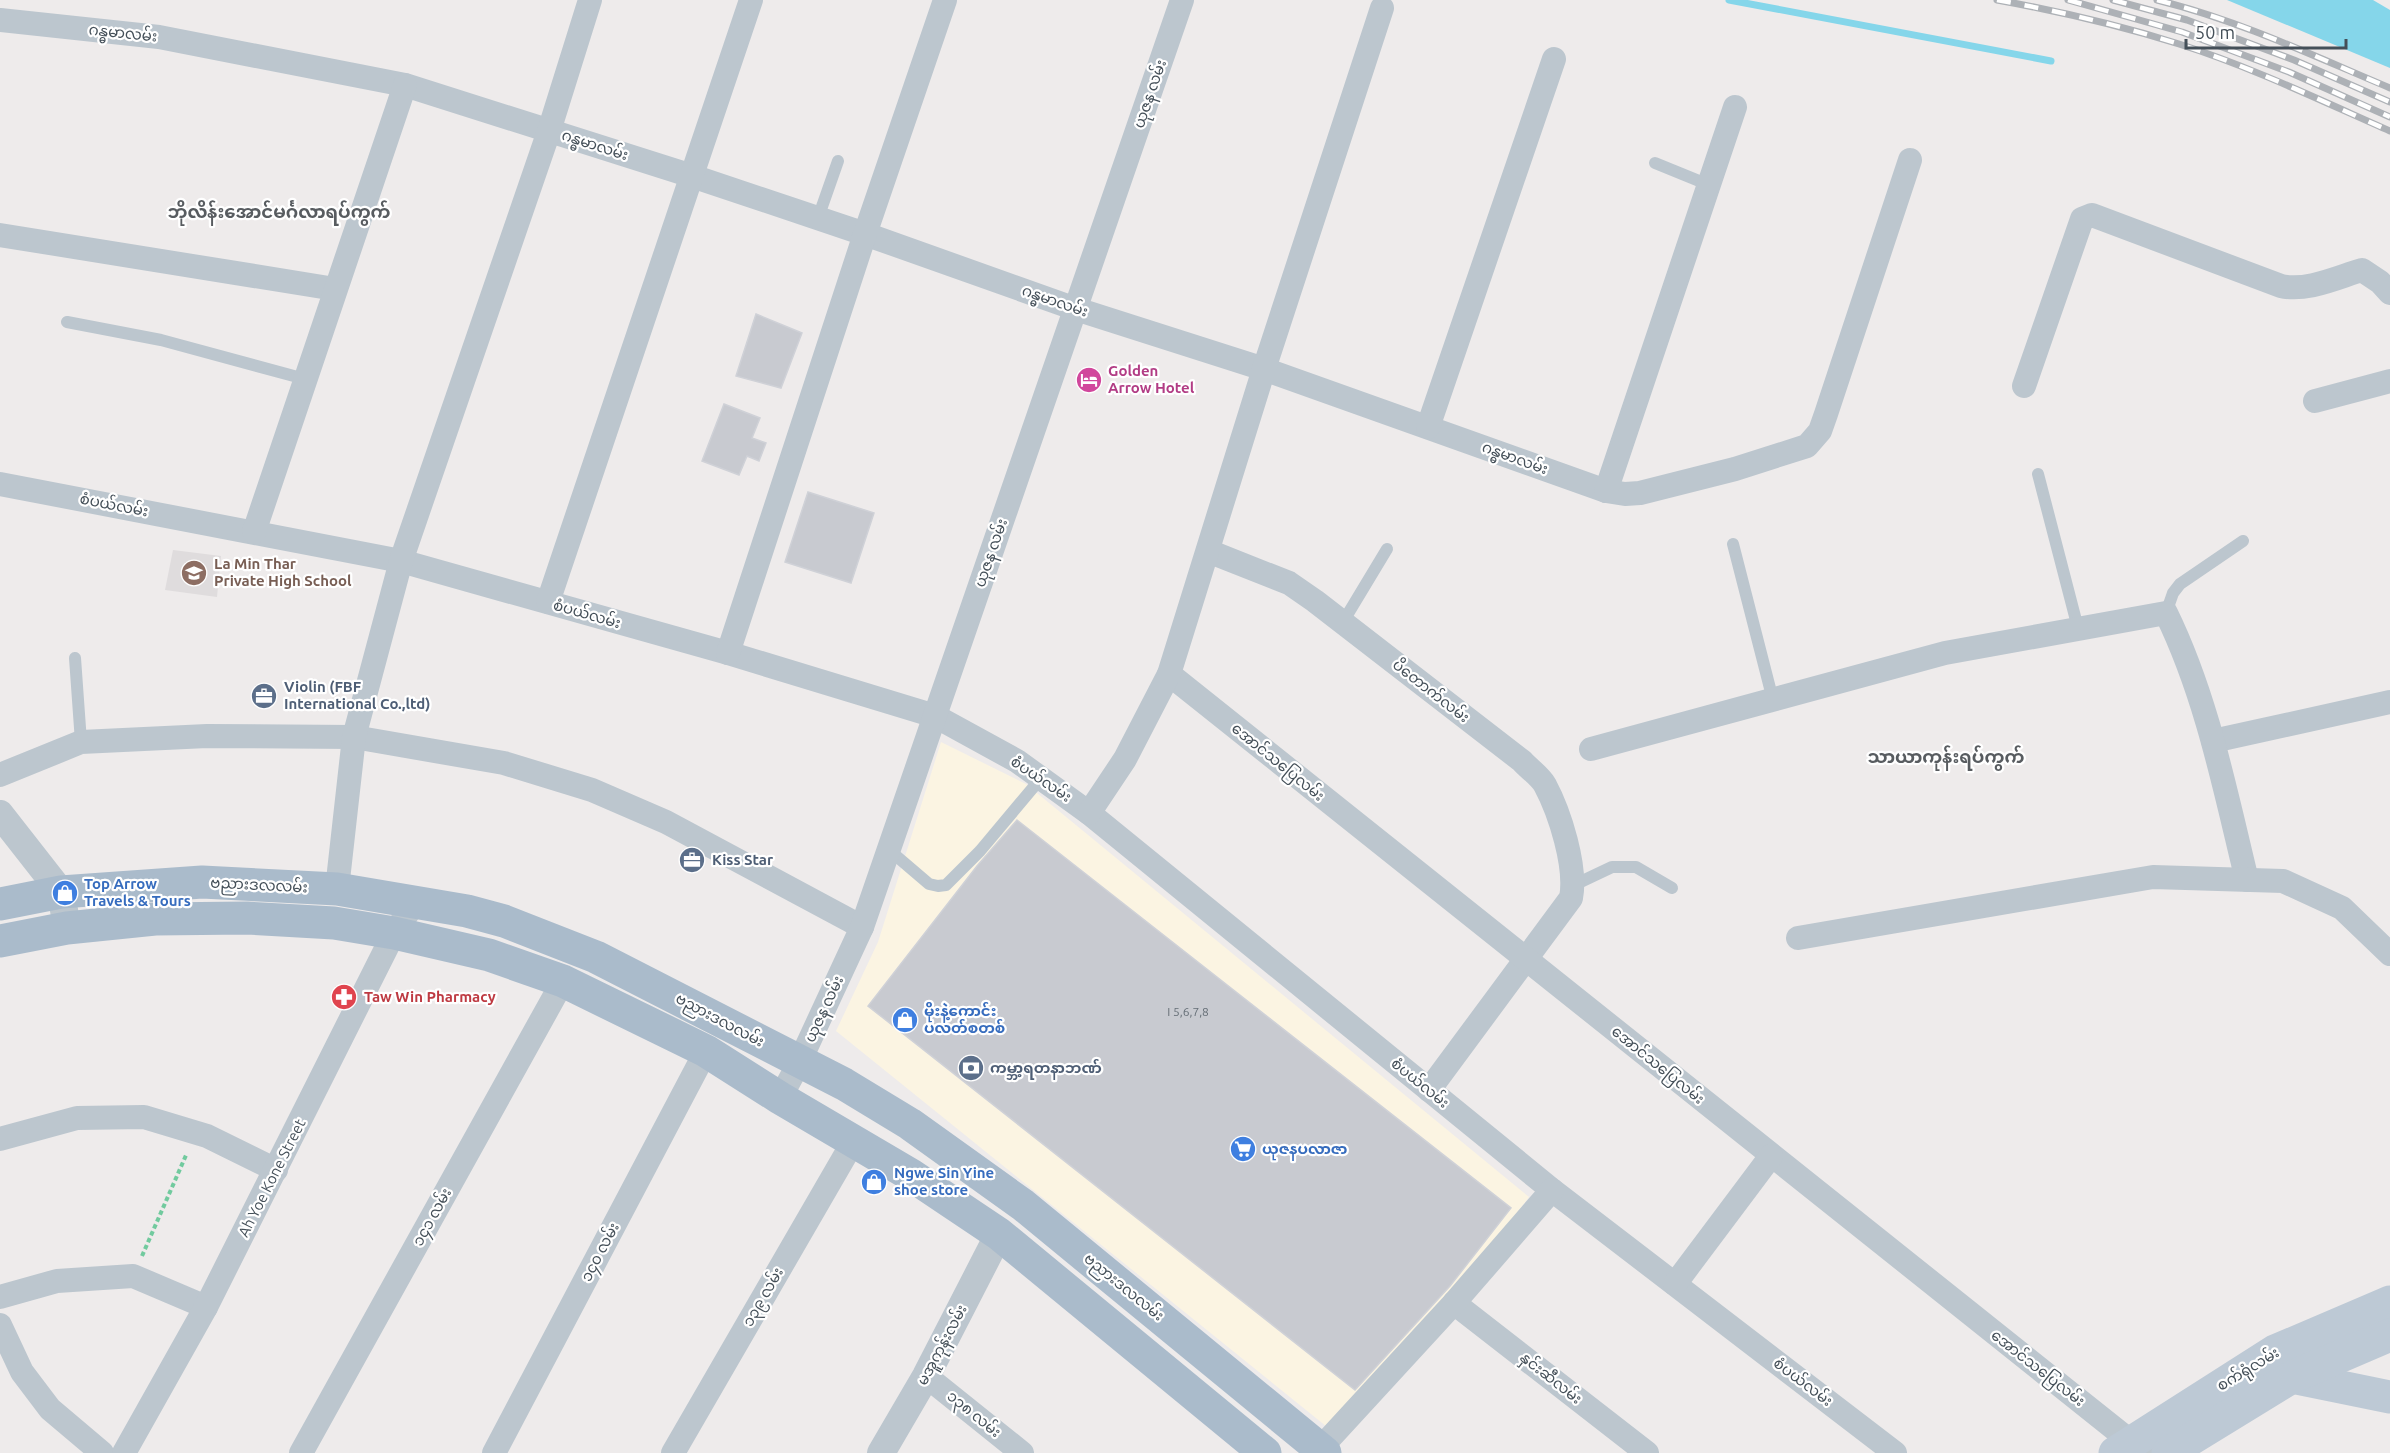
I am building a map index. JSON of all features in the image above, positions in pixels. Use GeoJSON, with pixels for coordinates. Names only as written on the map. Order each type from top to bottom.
{"type":"FeatureCollection","features":[{"type":"Feature","properties":{"kind":"main road","name":"ဗညားဒလလမ်း"},"geometry":{"type":"LineString","coordinates":[[0,904],[61,892],[202,882],[337,889],[416,901],[504,921],[596,957],[799,1063],[844,1084],[909,1124],[1023,1205],[1320,1452]]}},
{"type":"Feature","properties":{"kind":"main road"},"geometry":{"type":"LineString","coordinates":[[0,941],[67,928],[155,919],[247,918],[334,923],[394,933],[489,955],[563,981],[706,1051],[780,1098],[911,1175],[999,1234],[1265,1453]]}},
{"type":"Feature","properties":{"kind":"main road","name":"စက်ရုံလမ်း"},"geometry":{"type":"LineString","coordinates":[[2131,1449],[2390,1302]]}},
{"type":"Feature","properties":{"kind":"main road","name":"စက်ရုံလမ်း"},"geometry":{"type":"LineString","coordinates":[[2168,1453],[2283,1364],[2390,1335]]}},
{"type":"Feature","properties":{"kind":"main road"},"geometry":{"type":"LineString","coordinates":[[2283,1364],[2390,1397]]}},
{"type":"Feature","properties":{"kind":"street"},"geometry":{"type":"LineString","coordinates":[[337,889],[354,737],[401,561],[549,131],[590,0]]}},
{"type":"Feature","properties":{"kind":"street"},"geometry":{"type":"LineString","coordinates":[[548,603],[751,0]]}},
{"type":"Feature","properties":{"kind":"street"},"geometry":{"type":"LineString","coordinates":[[728,653],[865,234],[945,0]]}},
{"type":"Feature","properties":{"kind":"street","name":"ယုဇန လမ်း"},"geometry":{"type":"LineString","coordinates":[[780,1098],[799,1063],[862,927],[1182,0]]}},
{"type":"Feature","properties":{"kind":"street"},"geometry":{"type":"LineString","coordinates":[[1089,813],[1125,759],[1169,674],[1264,369],[1382,8]]}},
{"type":"Feature","properties":{"kind":"street","name":"ဂန္ဓမာလမ်း"},"geometry":{"type":"LineString","coordinates":[[0,20],[159,37],[405,85],[818,218],[1076,309],[1264,369],[1606,491],[1625,494],[1640,493],[1735,469],[1807,446],[1820,430],[1826,414],[1910,160]]}},
{"type":"Feature","properties":{"kind":"street"},"geometry":{"type":"LineString","coordinates":[[1428,427],[1554,59]]}},
{"type":"Feature","properties":{"kind":"street"},"geometry":{"type":"LineString","coordinates":[[254,532],[405,85]]}},
{"type":"Feature","properties":{"kind":"street"},"geometry":{"type":"LineString","coordinates":[[1606,491],[1735,107]]}},
{"type":"Feature","properties":{"kind":"street"},"geometry":{"type":"LineString","coordinates":[[2024,386],[2082,219],[2092,215],[2281,286],[2302,287],[2362,270],[2380,282],[2390,293]]}},
{"type":"Feature","properties":{"kind":"street"},"geometry":{"type":"LineString","coordinates":[[0,235],[335,288]]}},
{"type":"Feature","properties":{"kind":"street"},"geometry":{"type":"LineString","coordinates":[[2315,401],[2390,381]]}},
{"type":"Feature","properties":{"kind":"street","name":"စံပယ်လမ်း"},"geometry":{"type":"LineString","coordinates":[[0,484],[401,561],[728,653],[934,716],[1017,761],[1089,813],[1552,1190],[1895,1453]]}},
{"type":"Feature","properties":{"kind":"street","name":"ပိတောက်လမ်း"},"geometry":{"type":"LineString","coordinates":[[1208,551],[1289,584],[1343,622],[1522,761],[1544,784],[1566,838],[1573,891]]}},
{"type":"Feature","properties":{"kind":"street"},"geometry":{"type":"LineString","coordinates":[[1591,749],[1945,653],[2166,613],[2184,650],[2213,741],[2247,880]]}},
{"type":"Feature","properties":{"kind":"street","name":"အောင်သပြေလမ်း"},"geometry":{"type":"LineString","coordinates":[[1169,674],[1771,1156],[2131,1449]]}},
{"type":"Feature","properties":{"kind":"street"},"geometry":{"type":"LineString","coordinates":[[2213,741],[2389,707]]}},
{"type":"Feature","properties":{"kind":"street"},"geometry":{"type":"LineString","coordinates":[[0,775],[81,742],[207,736],[354,737],[504,763],[592,790],[666,822],[862,927]]}},
{"type":"Feature","properties":{"kind":"street"},"geometry":{"type":"LineString","coordinates":[[0,814],[61,892],[67,928]]}},
{"type":"Feature","properties":{"kind":"street"},"geometry":{"type":"LineString","coordinates":[[1798,938],[2153,878],[2247,880],[2283,881],[2342,908],[2390,954]]}},
{"type":"Feature","properties":{"kind":"street"},"geometry":{"type":"LineString","coordinates":[[1429,1090],[1527,960],[1573,891]]}},
{"type":"Feature","properties":{"kind":"street","name":"Ah Yoe Kone Street"},"geometry":{"type":"LineString","coordinates":[[124,1453],[206,1308],[394,933],[416,901]]}},
{"type":"Feature","properties":{"kind":"street","name":"၁၄၁ လမ်း"},"geometry":{"type":"LineString","coordinates":[[300,1453],[563,981]]}},
{"type":"Feature","properties":{"kind":"street","name":"၁၄၀ လမ်း"},"geometry":{"type":"LineString","coordinates":[[494,1453],[706,1051]]}},
{"type":"Feature","properties":{"kind":"street"},"geometry":{"type":"LineString","coordinates":[[0,1138],[77,1118],[144,1118],[207,1136],[276,1170]]}},
{"type":"Feature","properties":{"kind":"street","name":"၁၃၉ လမ်း"},"geometry":{"type":"LineString","coordinates":[[673,1453],[853,1142]]}},
{"type":"Feature","properties":{"kind":"street"},"geometry":{"type":"LineString","coordinates":[[1675,1284],[1771,1156]]}},
{"type":"Feature","properties":{"kind":"street"},"geometry":{"type":"LineString","coordinates":[[1320,1452],[1552,1190]]}},
{"type":"Feature","properties":{"kind":"street","name":"မအူကုန်းလမ်း"},"geometry":{"type":"LineString","coordinates":[[881,1453],[927,1376],[999,1234]]}},
{"type":"Feature","properties":{"kind":"street"},"geometry":{"type":"LineString","coordinates":[[0,1297],[57,1281],[133,1276],[206,1308]]}},
{"type":"Feature","properties":{"kind":"street","name":"နှင်းဆီလမ်း"},"geometry":{"type":"LineString","coordinates":[[1454,1303],[1647,1453]]}},
{"type":"Feature","properties":{"kind":"street"},"geometry":{"type":"LineString","coordinates":[[0,1325],[22,1372],[50,1409],[102,1453]]}},
{"type":"Feature","properties":{"kind":"street","name":"၁၃၈ လမ်း"},"geometry":{"type":"LineString","coordinates":[[927,1376],[1022,1453]]}},
{"type":"Feature","properties":{"kind":"lane"},"geometry":{"type":"LineString","coordinates":[[818,218],[838,161]]}},
{"type":"Feature","properties":{"kind":"lane"},"geometry":{"type":"LineString","coordinates":[[1655,163],[1709,185]]}},
{"type":"Feature","properties":{"kind":"lane"},"geometry":{"type":"LineString","coordinates":[[67,322],[161,340],[305,379]]}},
{"type":"Feature","properties":{"kind":"lane"},"geometry":{"type":"LineString","coordinates":[[2038,474],[2078,628]]}},
{"type":"Feature","properties":{"kind":"lane"},"geometry":{"type":"LineString","coordinates":[[2166,613],[2173,593],[2180,584],[2243,541]]}},
{"type":"Feature","properties":{"kind":"lane"},"geometry":{"type":"LineString","coordinates":[[1732,544],[1773,700]]}},
{"type":"Feature","properties":{"kind":"lane"},"geometry":{"type":"LineString","coordinates":[[1343,622],[1387,549]]}},
{"type":"Feature","properties":{"kind":"lane"},"geometry":{"type":"LineString","coordinates":[[75,658],[81,742]]}},
{"type":"Feature","properties":{"kind":"lane"},"geometry":{"type":"LineString","coordinates":[[888,849],[929,884],[946,885],[980,851],[1042,777]]}},
{"type":"Feature","properties":{"kind":"lane"},"geometry":{"type":"LineString","coordinates":[[1573,891],[1612,867],[1636,867],[1672,888]]}},
{"type":"Feature","properties":{"kind":"path"},"geometry":{"type":"LineString","coordinates":[[133,1276],[195,1133]]}},
{"type":"Feature","properties":{"kind":"shaded area","name":"La Min Thar Private High School"},"geometry":{"type":"Polygon","coordinates":[[[173,550],[221,556],[217,597],[165,590],[173,550]]]}},
{"type":"Feature","properties":{"kind":"shaded area","name":"ယုဇနပလာဇာ"},"geometry":{"type":"Polygon","coordinates":[[[941,742],[1026,784],[1529,1197],[1342,1439],[836,1031],[878,942],[941,742]]]}},
{"type":"Feature","properties":{"kind":"water"},"geometry":{"type":"Polygon","coordinates":[[[2227,0],[2373,0],[2390,10],[2390,68],[2227,0]]]}},
{"type":"Feature","properties":{"kind":"building"},"geometry":{"type":"Polygon","coordinates":[[[756,314],[802,333],[781,388],[736,376],[756,314]]]}},
{"type":"Feature","properties":{"kind":"building"},"geometry":{"type":"Polygon","coordinates":[[[724,404],[760,418],[752,438],[766,443],[759,461],[747,456],[739,475],[702,461],[724,404]]]}},
{"type":"Feature","properties":{"kind":"building"},"geometry":{"type":"Polygon","coordinates":[[[808,492],[874,513],[851,583],[785,562],[808,492]]]}},
{"type":"Feature","properties":{"kind":"building","name":"ယုဇနပလာဇာ"},"geometry":{"type":"Polygon","coordinates":[[[1017,820],[1511,1208],[1450,1286],[1355,1390],[868,1006],[977,866],[1017,820]]]}},
{"type":"Feature","properties":{"kind":"waterway"},"geometry":{"type":"LineString","coordinates":[[1729,0],[2051,61]]}},
{"type":"Feature","properties":{"kind":"railway"},"geometry":{"type":"LineString","coordinates":[[1997,0],[2088,19],[2179,44],[2259,73],[2390,131]]}},
{"type":"Feature","properties":{"kind":"railway"},"geometry":{"type":"LineString","coordinates":[[2068,0],[2182,32],[2289,72],[2390,117]]}},
{"type":"Feature","properties":{"kind":"railway"},"geometry":{"type":"LineString","coordinates":[[2113,0],[2187,20],[2294,60],[2390,102]]}},
{"type":"Feature","properties":{"kind":"railway"},"geometry":{"type":"LineString","coordinates":[[2157,0],[2246,28],[2390,88]]}},
{"type":"Feature","properties":{"kind":"place","name":"Golden Arrow Hotel"},"geometry":{"type":"Point","coordinates":[1089,380]}},
{"type":"Feature","properties":{"kind":"place","name":"La Min Thar Private High School"},"geometry":{"type":"Point","coordinates":[194,573]}},
{"type":"Feature","properties":{"kind":"place","name":"Violin (FBF International Co.,ltd)"},"geometry":{"type":"Point","coordinates":[264,696]}},
{"type":"Feature","properties":{"kind":"place","name":"Kiss Star"},"geometry":{"type":"Point","coordinates":[692,860]}},
{"type":"Feature","properties":{"kind":"place","name":"Top Arrow Travels & Tours"},"geometry":{"type":"Point","coordinates":[65,893]}},
{"type":"Feature","properties":{"kind":"place","name":"Taw Win Pharmacy"},"geometry":{"type":"Point","coordinates":[344,997]}},
{"type":"Feature","properties":{"kind":"place","name":"မိုးနဲ့ကောင်း ပလတ်စတစ်"},"geometry":{"type":"Point","coordinates":[905,1020]}},
{"type":"Feature","properties":{"kind":"place","name":"ကမ္ဘာ့ရတနာဘဏ်"},"geometry":{"type":"Point","coordinates":[971,1068]}},
{"type":"Feature","properties":{"kind":"place","name":"ယုဇနပလာဇာ"},"geometry":{"type":"Point","coordinates":[1243,1149]}},
{"type":"Feature","properties":{"kind":"place","name":"Ngwe Sin Yine shoe store"},"geometry":{"type":"Point","coordinates":[874,1182]}},
{"type":"Feature","properties":{"kind":"district","name":"ဘိုလိန်းအောင်မင်္ဂလာရပ်ကွက်"},"geometry":{"type":"Point","coordinates":[279,212]}},
{"type":"Feature","properties":{"kind":"district","name":"သာယာကုန်းရပ်ကွက်"},"geometry":{"type":"Point","coordinates":[1946,757]}}]}
